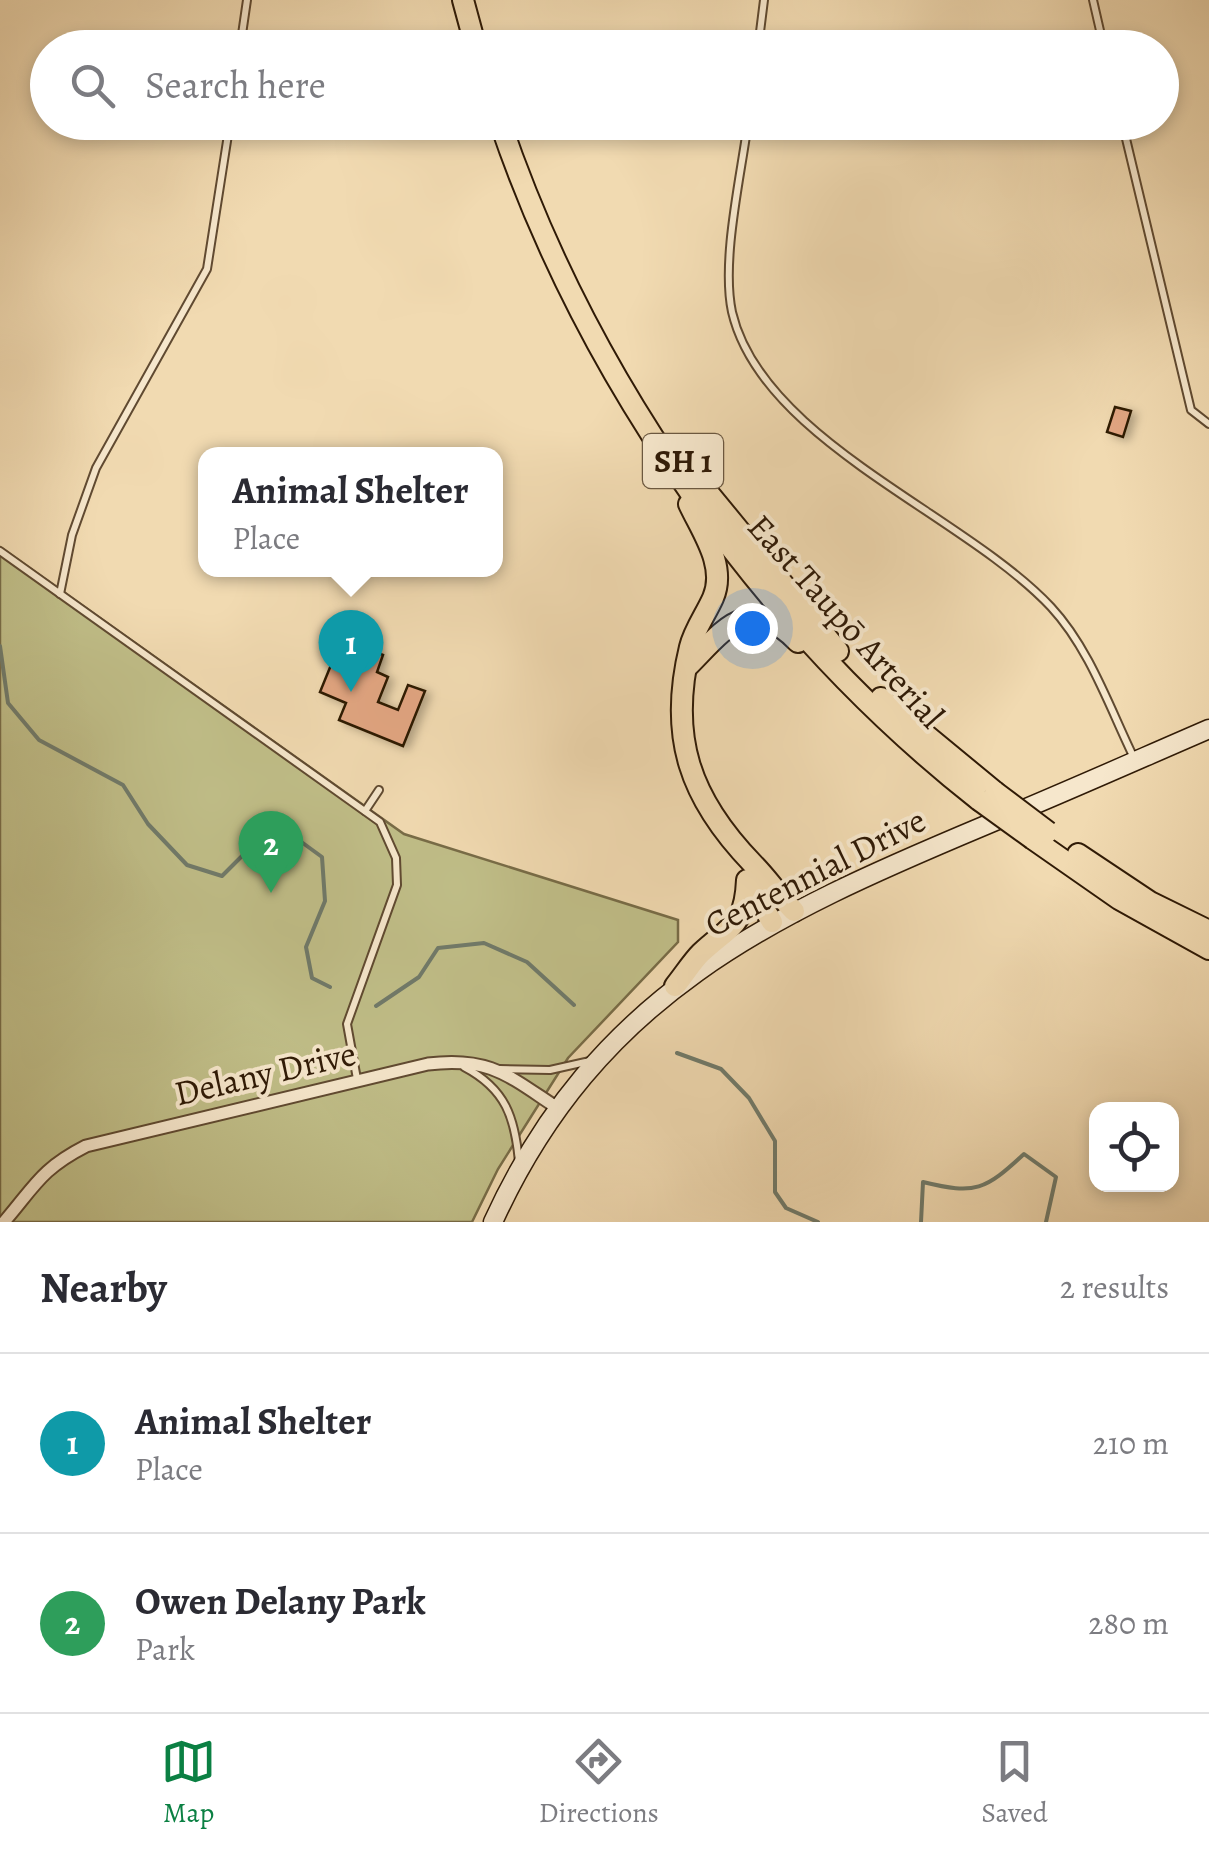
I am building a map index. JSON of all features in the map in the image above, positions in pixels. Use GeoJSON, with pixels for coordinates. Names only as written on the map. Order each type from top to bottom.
{"type":"FeatureCollection","features":[{"type":"Feature","properties":{"kind":"highway"},"geometry":{"type":"LineString","coordinates":[[463,0],[471,30]]}},
{"type":"Feature","properties":{"kind":"highway"},"geometry":{"type":"LineString","coordinates":[[474,0],[482,30]]}},
{"type":"Feature","properties":{"kind":"highway","name":"East Taupō Arterial"},"geometry":{"type":"LineString","coordinates":[[507,140],[568,289],[613,373],[671,466],[793,622],[902,737],[1048,838],[1150,902],[1209,931]]}},
{"type":"Feature","properties":{"kind":"highway","name":"East Taupō Arterial"},"geometry":{"type":"LineString","coordinates":[[517,140],[568,263],[610,345],[685,464],[871,689],[987,796]]}},
{"type":"Feature","properties":{"kind":"highway"},"geometry":{"type":"LineString","coordinates":[[671,466],[718,574],[715,594],[690,644],[681,703],[686,760],[702,798],[738,852],[754,864],[794,911]]}},
{"type":"Feature","properties":{"kind":"highway"},"geometry":{"type":"LineString","coordinates":[[687,667],[731,623],[764,620],[790,634],[875,721],[902,737]]}},
{"type":"Feature","properties":{"kind":"highway"},"geometry":{"type":"LineString","coordinates":[[1048,838],[1209,921]]}},
{"type":"Feature","properties":{"kind":"highway","name":"East Taupō Arterial"},"geometry":{"type":"LineString","coordinates":[[1048,838],[1119,899],[1209,949]]}},
{"type":"Feature","properties":{"kind":"highway"},"geometry":{"type":"LineString","coordinates":[[738,852],[740,869],[772,922]]}},
{"type":"Feature","properties":{"kind":"highway"},"geometry":{"type":"LineString","coordinates":[[675,986],[700,954],[738,922],[747,880]]}},
{"type":"Feature","properties":{"kind":"main road","name":"Centennial Drive"},"geometry":{"type":"LineString","coordinates":[[493,1222],[520,1168],[558,1108],[600,1058],[675,986],[794,911],[908,858],[1209,730]]}},
{"type":"Feature","properties":{"kind":"street","name":"Delany Drive"},"geometry":{"type":"LineString","coordinates":[[5,1222],[40,1176],[56,1161],[86,1146],[357,1079],[447,1062],[498,1068],[558,1108]]}},
{"type":"Feature","properties":{"kind":"lane"},"geometry":{"type":"LineString","coordinates":[[243,30],[247,0]]}},
{"type":"Feature","properties":{"kind":"lane"},"geometry":{"type":"LineString","coordinates":[[760,30],[764,0]]}},
{"type":"Feature","properties":{"kind":"lane"},"geometry":{"type":"LineString","coordinates":[[1094,0],[1100,30]]}},
{"type":"Feature","properties":{"kind":"lane"},"geometry":{"type":"LineString","coordinates":[[60,594],[72,534],[96,468],[207,269],[227,140]]}},
{"type":"Feature","properties":{"kind":"lane"},"geometry":{"type":"LineString","coordinates":[[746,140],[730,281],[740,339],[760,377],[796,413],[856,462],[968,540],[1051,606],[1079,645],[1136,761]]}},
{"type":"Feature","properties":{"kind":"lane"},"geometry":{"type":"LineString","coordinates":[[1126,140],[1192,410],[1209,424]]}},
{"type":"Feature","properties":{"kind":"lane"},"geometry":{"type":"LineString","coordinates":[[0,551],[380,822],[396,858],[397,884],[347,1024],[357,1079]]}},
{"type":"Feature","properties":{"kind":"lane"},"geometry":{"type":"LineString","coordinates":[[365,812],[379,790]]}},
{"type":"Feature","properties":{"kind":"lane"},"geometry":{"type":"LineString","coordinates":[[498,1068],[550,1070],[600,1058]]}},
{"type":"Feature","properties":{"kind":"lane"},"geometry":{"type":"LineString","coordinates":[[447,1062],[480,1075],[500,1092],[514,1120],[520,1168]]}},
{"type":"Feature","properties":{"kind":"shaded area"},"geometry":{"type":"Polygon","coordinates":[[[0,547],[404,834],[678,920],[678,942],[568,1058],[498,1169],[472,1222],[0,1222],[0,547]]]}},
{"type":"Feature","properties":{"kind":"building"},"geometry":{"type":"Polygon","coordinates":[[[1115,407],[1131,411],[1123,437],[1107,432],[1115,407]]]}},
{"type":"Feature","properties":{"kind":"building"},"geometry":{"type":"Polygon","coordinates":[[[342,638],[383,655],[377,672],[388,677],[378,702],[398,710],[408,685],[425,691],[403,746],[339,720],[346,703],[320,692],[342,638]]]}},
{"type":"Feature","properties":{"kind":"waterway"},"geometry":{"type":"LineString","coordinates":[[0,646],[8,703],[39,740],[123,785],[148,824],[187,865],[222,876],[254,844],[285,830],[322,857],[325,901],[306,947],[312,978],[330,987]]}},
{"type":"Feature","properties":{"kind":"waterway"},"geometry":{"type":"LineString","coordinates":[[376,1006],[419,977],[438,948],[484,943],[527,962],[574,1005]]}},
{"type":"Feature","properties":{"kind":"waterway"},"geometry":{"type":"LineString","coordinates":[[677,1053],[721,1069],[749,1098],[775,1141],[775,1192],[786,1208],[818,1222]]}},
{"type":"Feature","properties":{"kind":"waterway"},"geometry":{"type":"LineString","coordinates":[[921,1222],[923,1182],[956,1188],[979,1186],[1024,1154],[1056,1177],[1046,1222]]}},
{"type":"Feature","properties":{"kind":"place","name":"Animal Shelter"},"geometry":{"type":"Point","coordinates":[351,692]}},
{"type":"Feature","properties":{"kind":"place","name":"Owen Delany Park"},"geometry":{"type":"Point","coordinates":[271,893]}}]}
